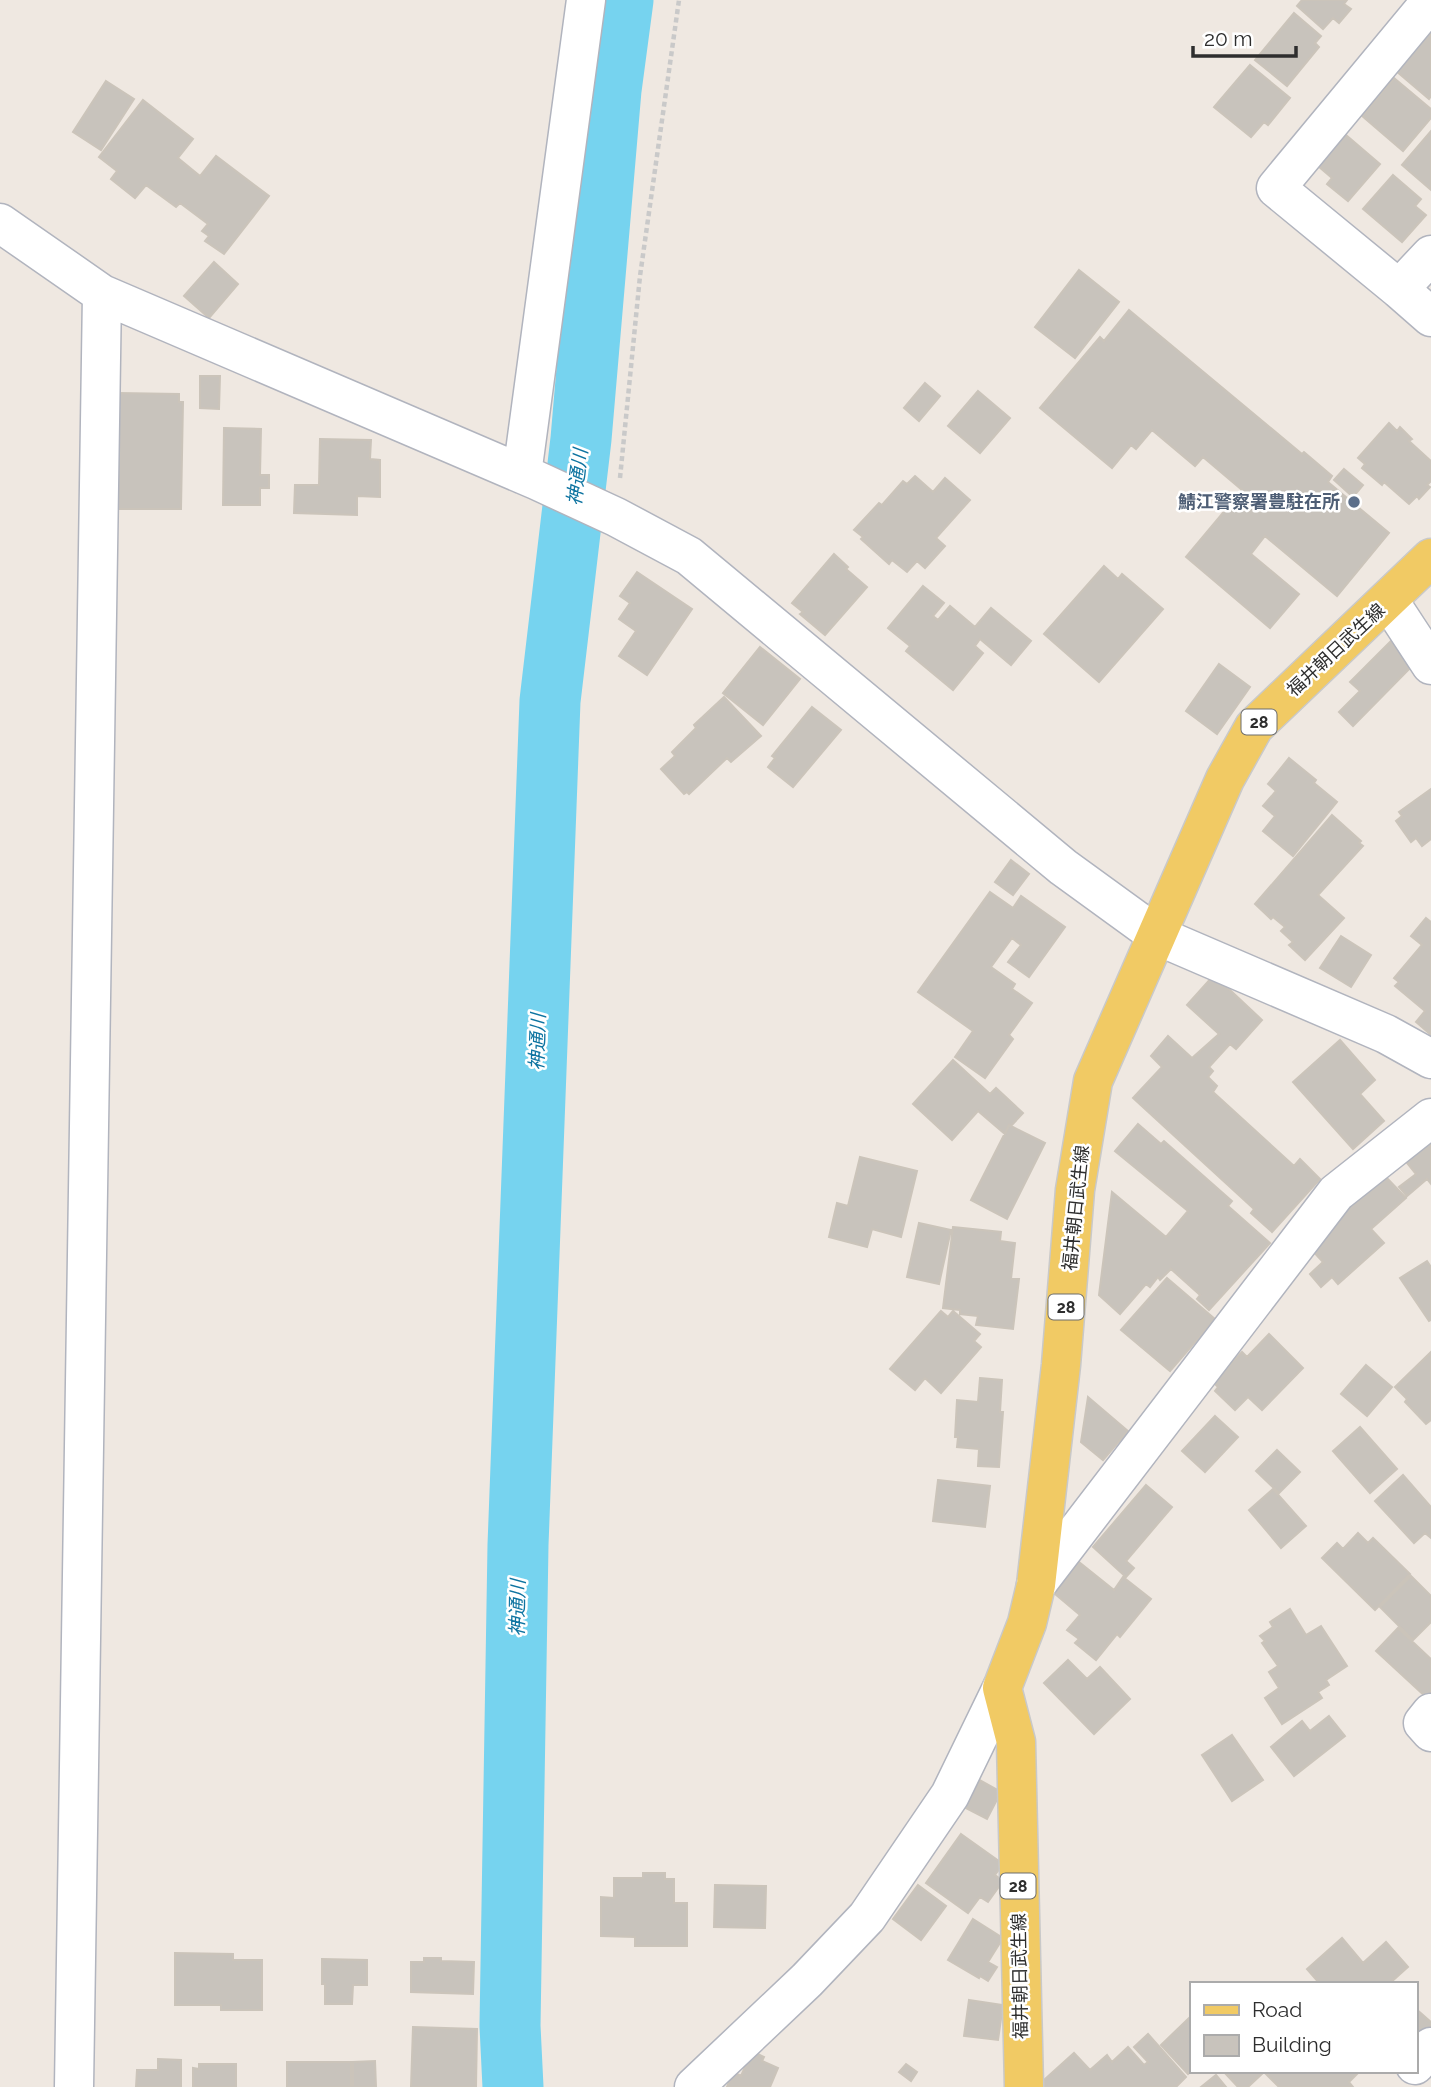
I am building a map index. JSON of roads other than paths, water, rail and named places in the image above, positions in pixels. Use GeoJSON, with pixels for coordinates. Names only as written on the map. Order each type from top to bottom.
{"type":"FeatureCollection","features":[{"type":"Feature","properties":{"kind":"main road","name":"福井朝日武生線"},"geometry":{"type":"LineString","coordinates":[[1024,2087],[1016,1742],[1002,1688],[1027,1623],[1036,1585],[1061,1365],[1075,1190],[1093,1081],[1225,779],[1254,727],[1431,558]]}},
{"type":"Feature","properties":{"kind":"street"},"geometry":{"type":"LineString","coordinates":[[529,477],[586,0]]}},
{"type":"Feature","properties":{"kind":"street"},"geometry":{"type":"LineString","coordinates":[[1431,1],[1276,188],[1431,317]]}},
{"type":"Feature","properties":{"kind":"street"},"geometry":{"type":"LineString","coordinates":[[0,223],[102,294],[529,477],[617,517],[689,556],[1063,867],[1158,936],[1386,1034],[1431,1059]]}},
{"type":"Feature","properties":{"kind":"street"},"geometry":{"type":"LineString","coordinates":[[1399,289],[1431,255]]}},
{"type":"Feature","properties":{"kind":"street"},"geometry":{"type":"LineString","coordinates":[[74,2087],[102,294]]}},
{"type":"Feature","properties":{"kind":"street"},"geometry":{"type":"LineString","coordinates":[[1388,601],[1431,665]]}},
{"type":"Feature","properties":{"kind":"street"},"geometry":{"type":"LineString","coordinates":[[1036,1585],[1336,1194],[1431,1118]]}},
{"type":"Feature","properties":{"kind":"street"},"geometry":{"type":"LineString","coordinates":[[695,2087],[807,1980],[867,1917],[950,1795],[1002,1688]]}},
{"type":"Feature","properties":{"kind":"street"},"geometry":{"type":"LineString","coordinates":[[1431,1713],[1423,1723],[1431,1732]]}},
{"type":"Feature","properties":{"kind":"street"},"geometry":{"type":"LineString","coordinates":[[1417,2063],[1431,2047]]}},
{"type":"Feature","properties":{"kind":"waterway","name":"神通川"},"geometry":{"type":"LineString","coordinates":[[513,2087],[510,2026],[518,1545],[550,701],[581,439],[611,90],[623,0]]}},
{"type":"Feature","properties":{"kind":"place","name":"鯖江警察署豊駐在所"},"geometry":{"type":"Point","coordinates":[1354,502]}}]}
